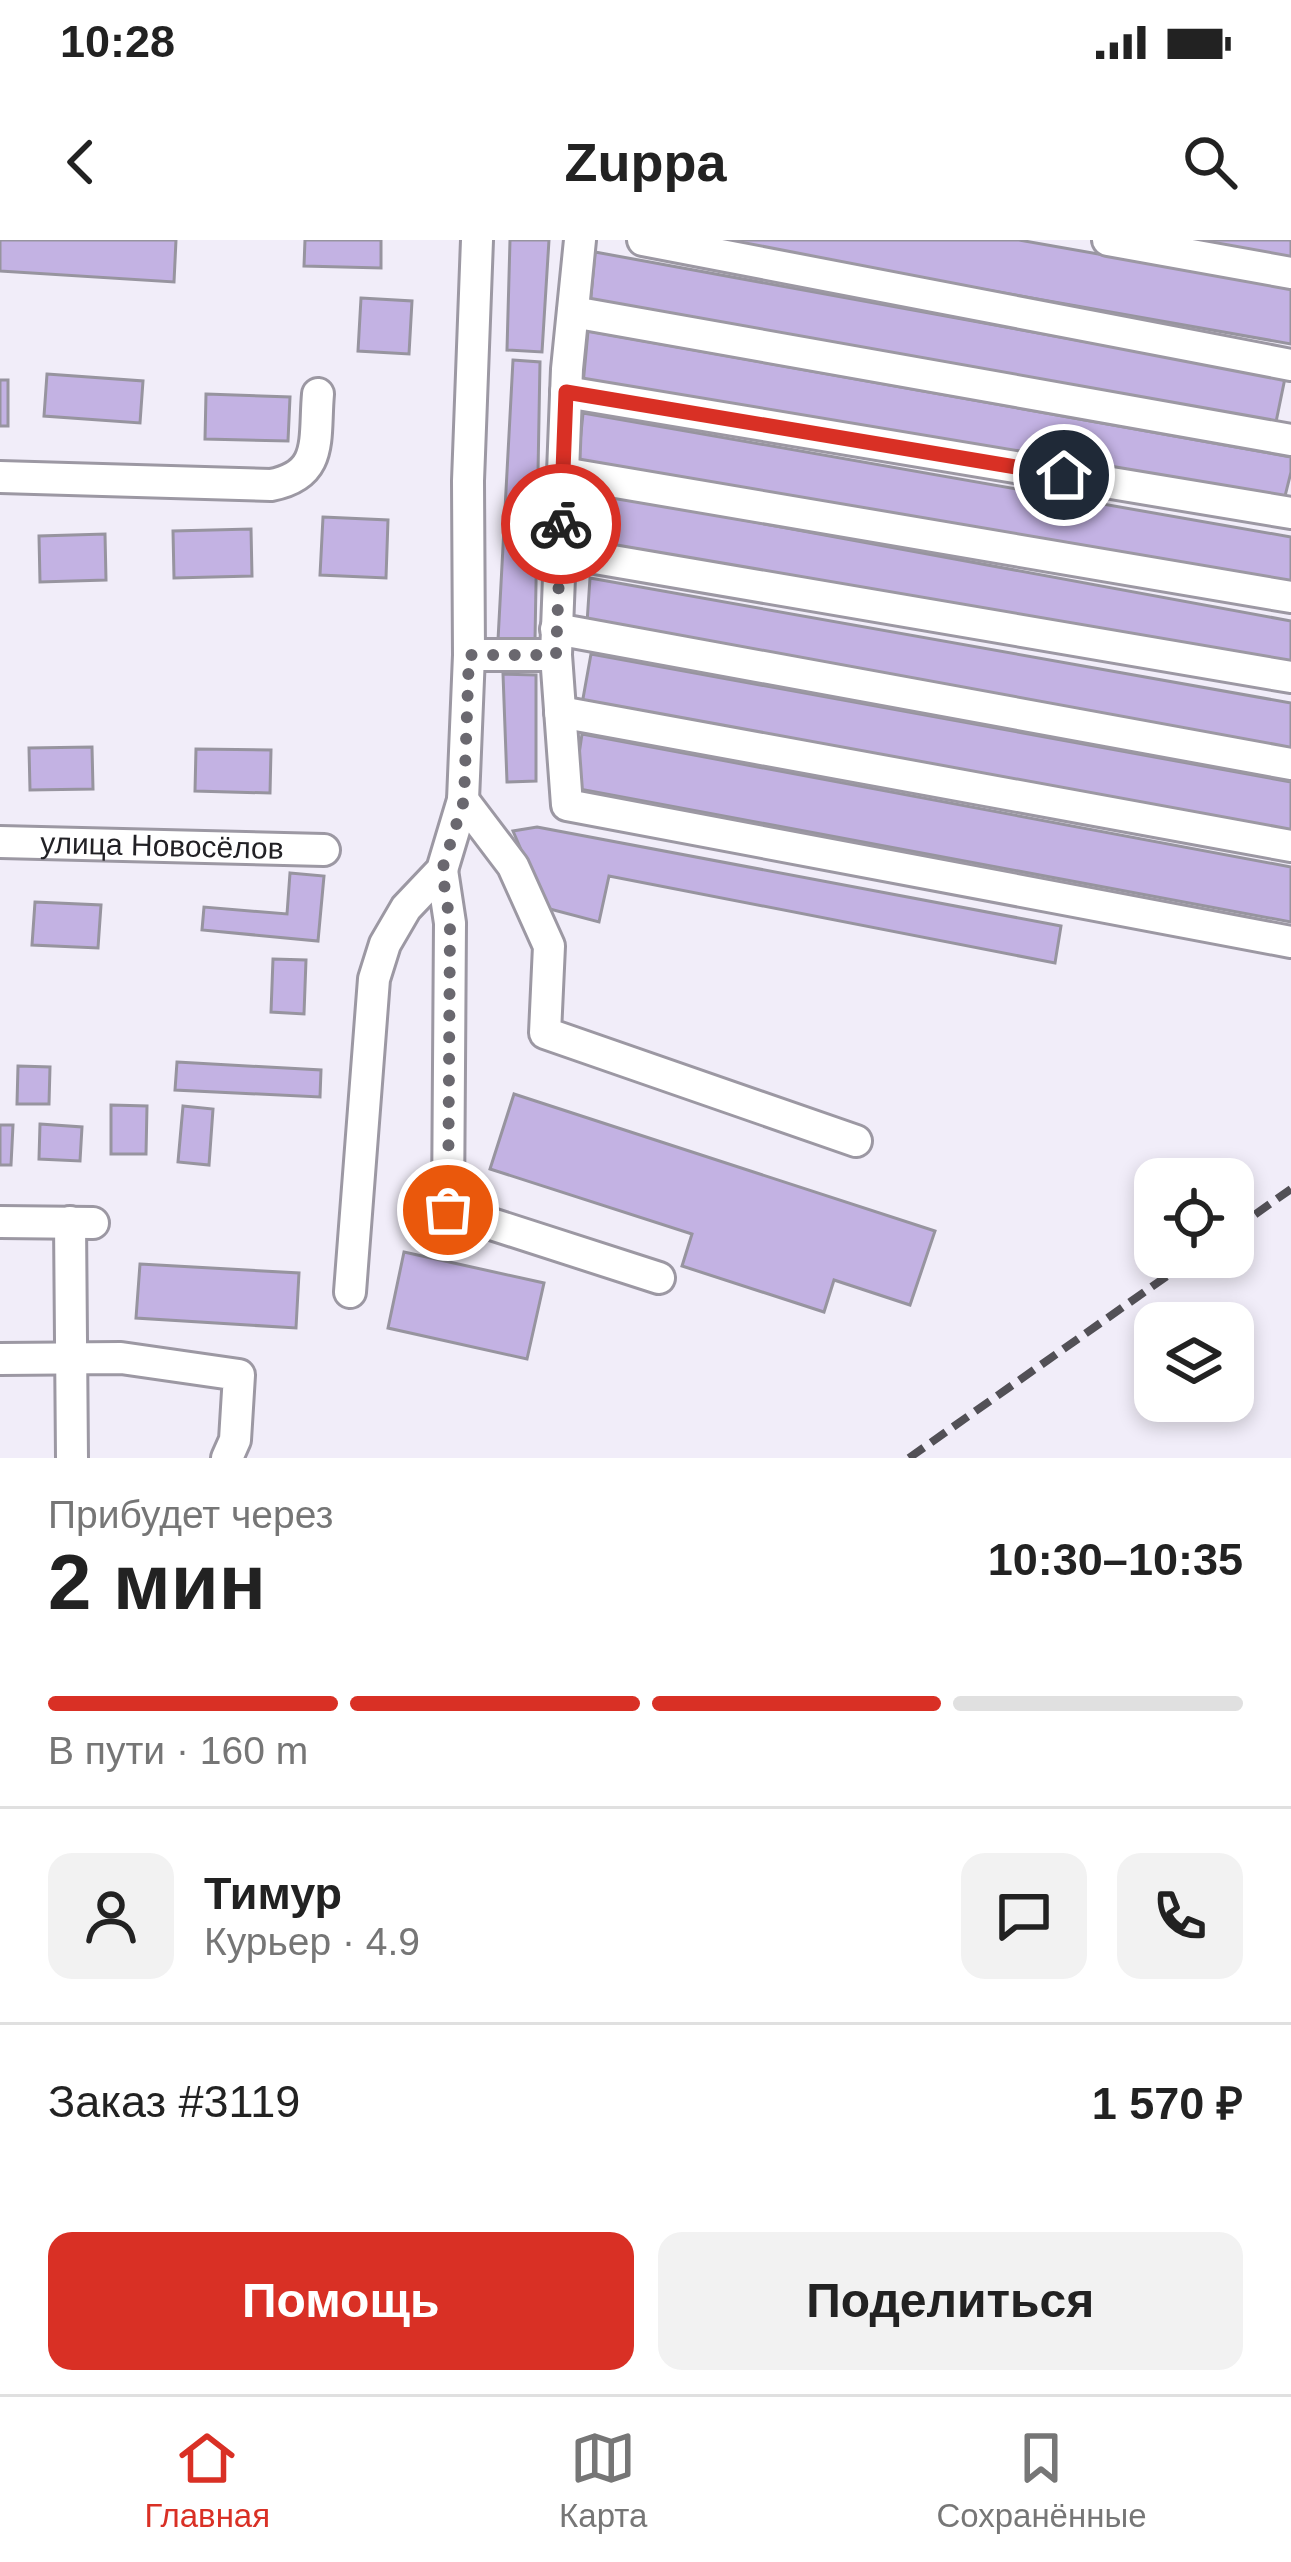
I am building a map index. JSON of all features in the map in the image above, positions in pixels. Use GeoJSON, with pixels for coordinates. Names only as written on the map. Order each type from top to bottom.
{"type":"FeatureCollection","features":[{"type":"Feature","properties":{"kind":"street"},"geometry":{"type":"LineString","coordinates":[[350,1292],[374,979],[385,944],[406,908],[442,870],[464,800],[477,240]]}},
{"type":"Feature","properties":{"kind":"street"},"geometry":{"type":"LineString","coordinates":[[580,240],[566,392],[556,642],[567,805],[1291,942]]}},
{"type":"Feature","properties":{"kind":"street"},"geometry":{"type":"LineString","coordinates":[[643,240],[1291,365]]}},
{"type":"Feature","properties":{"kind":"street"},"geometry":{"type":"LineString","coordinates":[[1108,240],[1291,273]]}},
{"type":"Feature","properties":{"kind":"street"},"geometry":{"type":"LineString","coordinates":[[573,312],[1291,440]]}},
{"type":"Feature","properties":{"kind":"street"},"geometry":{"type":"LineString","coordinates":[[566,392],[1291,513]]}},
{"type":"Feature","properties":{"kind":"street"},"geometry":{"type":"LineString","coordinates":[[0,477],[271,485],[293,481],[307,470],[318,394]]}},
{"type":"Feature","properties":{"kind":"street"},"geometry":{"type":"LineString","coordinates":[[563,473],[1291,597]]}},
{"type":"Feature","properties":{"kind":"street"},"geometry":{"type":"LineString","coordinates":[[560,552],[1291,677]]}},
{"type":"Feature","properties":{"kind":"street"},"geometry":{"type":"LineString","coordinates":[[469,655],[556,642],[1291,764]]}},
{"type":"Feature","properties":{"kind":"street"},"geometry":{"type":"LineString","coordinates":[[560,712],[1291,846]]}},
{"type":"Feature","properties":{"kind":"street"},"geometry":{"type":"LineString","coordinates":[[464,800],[513,866],[549,946],[545,1033],[856,1141]]}},
{"type":"Feature","properties":{"kind":"street","name":"улица Новосёлов"},"geometry":{"type":"LineString","coordinates":[[0,842],[324,850]]}},
{"type":"Feature","properties":{"kind":"street"},"geometry":{"type":"LineString","coordinates":[[442,870],[450,923],[448,1210],[658,1278]]}},
{"type":"Feature","properties":{"kind":"street"},"geometry":{"type":"LineString","coordinates":[[0,1222],[81,1222],[71,1360],[71,1458]]}},
{"type":"Feature","properties":{"kind":"street"},"geometry":{"type":"LineString","coordinates":[[0,1359],[121,1358],[239,1375],[235,1440],[227,1458]]}},
{"type":"Feature","properties":{"kind":"building"},"geometry":{"type":"Polygon","coordinates":[[[0,240],[176,240],[174,282],[0,271],[0,240]]]}},
{"type":"Feature","properties":{"kind":"building"},"geometry":{"type":"Polygon","coordinates":[[[305,240],[381,240],[381,268],[304,266],[305,240]]]}},
{"type":"Feature","properties":{"kind":"building"},"geometry":{"type":"Polygon","coordinates":[[[510,240],[549,240],[542,352],[507,350],[510,240]]]}},
{"type":"Feature","properties":{"kind":"building"},"geometry":{"type":"Polygon","coordinates":[[[705,240],[1019,240],[1291,288],[1291,344],[705,240]]]}},
{"type":"Feature","properties":{"kind":"building"},"geometry":{"type":"Polygon","coordinates":[[[1182,240],[1291,240],[1291,259],[1182,240]]]}},
{"type":"Feature","properties":{"kind":"building"},"geometry":{"type":"Polygon","coordinates":[[[595,252],[1285,378],[1276,422],[590,306],[595,252]]]}},
{"type":"Feature","properties":{"kind":"building"},"geometry":{"type":"Polygon","coordinates":[[[361,298],[412,301],[409,354],[358,351],[361,298]]]}},
{"type":"Feature","properties":{"kind":"building"},"geometry":{"type":"Polygon","coordinates":[[[588,331],[1291,457],[1291,472],[1284,500],[583,384],[588,331]]]}},
{"type":"Feature","properties":{"kind":"building"},"geometry":{"type":"Polygon","coordinates":[[[513,360],[540,362],[535,640],[498,640],[513,360]]]}},
{"type":"Feature","properties":{"kind":"building"},"geometry":{"type":"Polygon","coordinates":[[[47,374],[143,381],[140,423],[44,416],[47,374]]]}},
{"type":"Feature","properties":{"kind":"building"},"geometry":{"type":"Polygon","coordinates":[[[0,380],[8,380],[8,426],[0,426],[0,380]]]}},
{"type":"Feature","properties":{"kind":"building"},"geometry":{"type":"Polygon","coordinates":[[[206,394],[290,397],[288,441],[205,439],[206,394]]]}},
{"type":"Feature","properties":{"kind":"building"},"geometry":{"type":"Polygon","coordinates":[[[583,413],[1291,537],[1291,588],[578,462],[583,413]]]}},
{"type":"Feature","properties":{"kind":"building"},"geometry":{"type":"Polygon","coordinates":[[[581,490],[1291,621],[1291,665],[577,542],[581,490]]]}},
{"type":"Feature","properties":{"kind":"building"},"geometry":{"type":"Polygon","coordinates":[[[323,517],[388,520],[386,578],[320,575],[323,517]]]}},
{"type":"Feature","properties":{"kind":"building"},"geometry":{"type":"Polygon","coordinates":[[[251,529],[252,576],[174,578],[173,531],[251,529]]]}},
{"type":"Feature","properties":{"kind":"building"},"geometry":{"type":"Polygon","coordinates":[[[105,534],[106,580],[40,582],[39,536],[105,534]]]}},
{"type":"Feature","properties":{"kind":"building"},"geometry":{"type":"Polygon","coordinates":[[[590,578],[1291,703],[1291,751],[587,623],[590,578]]]}},
{"type":"Feature","properties":{"kind":"building"},"geometry":{"type":"Polygon","coordinates":[[[591,654],[1291,782],[1291,833],[582,704],[591,654]]]}},
{"type":"Feature","properties":{"kind":"building"},"geometry":{"type":"Polygon","coordinates":[[[503,674],[536,675],[536,781],[507,782],[503,674]]]}},
{"type":"Feature","properties":{"kind":"building"},"geometry":{"type":"Polygon","coordinates":[[[582,734],[1291,867],[1291,922],[574,788],[582,734]]]}},
{"type":"Feature","properties":{"kind":"building"},"geometry":{"type":"Polygon","coordinates":[[[92,747],[93,789],[30,790],[29,748],[92,747]]]}},
{"type":"Feature","properties":{"kind":"building"},"geometry":{"type":"Polygon","coordinates":[[[196,749],[271,750],[270,793],[195,791],[196,749]]]}},
{"type":"Feature","properties":{"kind":"building"},"geometry":{"type":"Polygon","coordinates":[[[537,827],[1061,926],[1055,963],[609,876],[599,922],[546,908],[513,831],[537,827]]]}},
{"type":"Feature","properties":{"kind":"building"},"geometry":{"type":"Polygon","coordinates":[[[290,873],[324,876],[318,941],[202,930],[204,907],[287,914],[290,873]]]}},
{"type":"Feature","properties":{"kind":"building"},"geometry":{"type":"Polygon","coordinates":[[[35,902],[101,905],[98,948],[32,945],[35,902]]]}},
{"type":"Feature","properties":{"kind":"building"},"geometry":{"type":"Polygon","coordinates":[[[273,959],[306,960],[304,1014],[271,1012],[273,959]]]}},
{"type":"Feature","properties":{"kind":"building"},"geometry":{"type":"Polygon","coordinates":[[[177,1062],[321,1070],[320,1097],[175,1090],[177,1062]]]}},
{"type":"Feature","properties":{"kind":"building"},"geometry":{"type":"Polygon","coordinates":[[[18,1066],[50,1067],[49,1104],[17,1104],[18,1066]]]}},
{"type":"Feature","properties":{"kind":"building"},"geometry":{"type":"Polygon","coordinates":[[[514,1094],[935,1231],[910,1305],[834,1280],[824,1312],[682,1266],[692,1234],[490,1169],[514,1094]]]}},
{"type":"Feature","properties":{"kind":"building"},"geometry":{"type":"Polygon","coordinates":[[[111,1105],[147,1106],[146,1154],[111,1154],[111,1105]]]}},
{"type":"Feature","properties":{"kind":"building"},"geometry":{"type":"Polygon","coordinates":[[[183,1106],[213,1109],[209,1165],[178,1162],[183,1106]]]}},
{"type":"Feature","properties":{"kind":"building"},"geometry":{"type":"Polygon","coordinates":[[[40,1124],[82,1127],[80,1161],[39,1159],[40,1124]]]}},
{"type":"Feature","properties":{"kind":"building"},"geometry":{"type":"Polygon","coordinates":[[[0,1125],[13,1125],[11,1165],[0,1165],[0,1125]]]}},
{"type":"Feature","properties":{"kind":"building"},"geometry":{"type":"Polygon","coordinates":[[[404,1252],[544,1283],[527,1359],[388,1328],[404,1252]]]}},
{"type":"Feature","properties":{"kind":"building"},"geometry":{"type":"Polygon","coordinates":[[[140,1264],[299,1273],[296,1328],[136,1318],[140,1264]]]}},
{"type":"Feature","properties":{"kind":"railway"},"geometry":{"type":"LineString","coordinates":[[1254,1215],[1291,1189]]}},
{"type":"Feature","properties":{"kind":"railway"},"geometry":{"type":"LineString","coordinates":[[909,1458],[1164,1278]]}},
{"type":"Feature","properties":{"kind":"way so far"},"geometry":{"type":"LineString","coordinates":[[448,1210],[450,923],[442,870],[464,800],[469,655],[556,655],[561,524]]}},
{"type":"Feature","properties":{"kind":"route"},"geometry":{"type":"LineString","coordinates":[[561,524],[566,392],[1064,475]]}}]}
